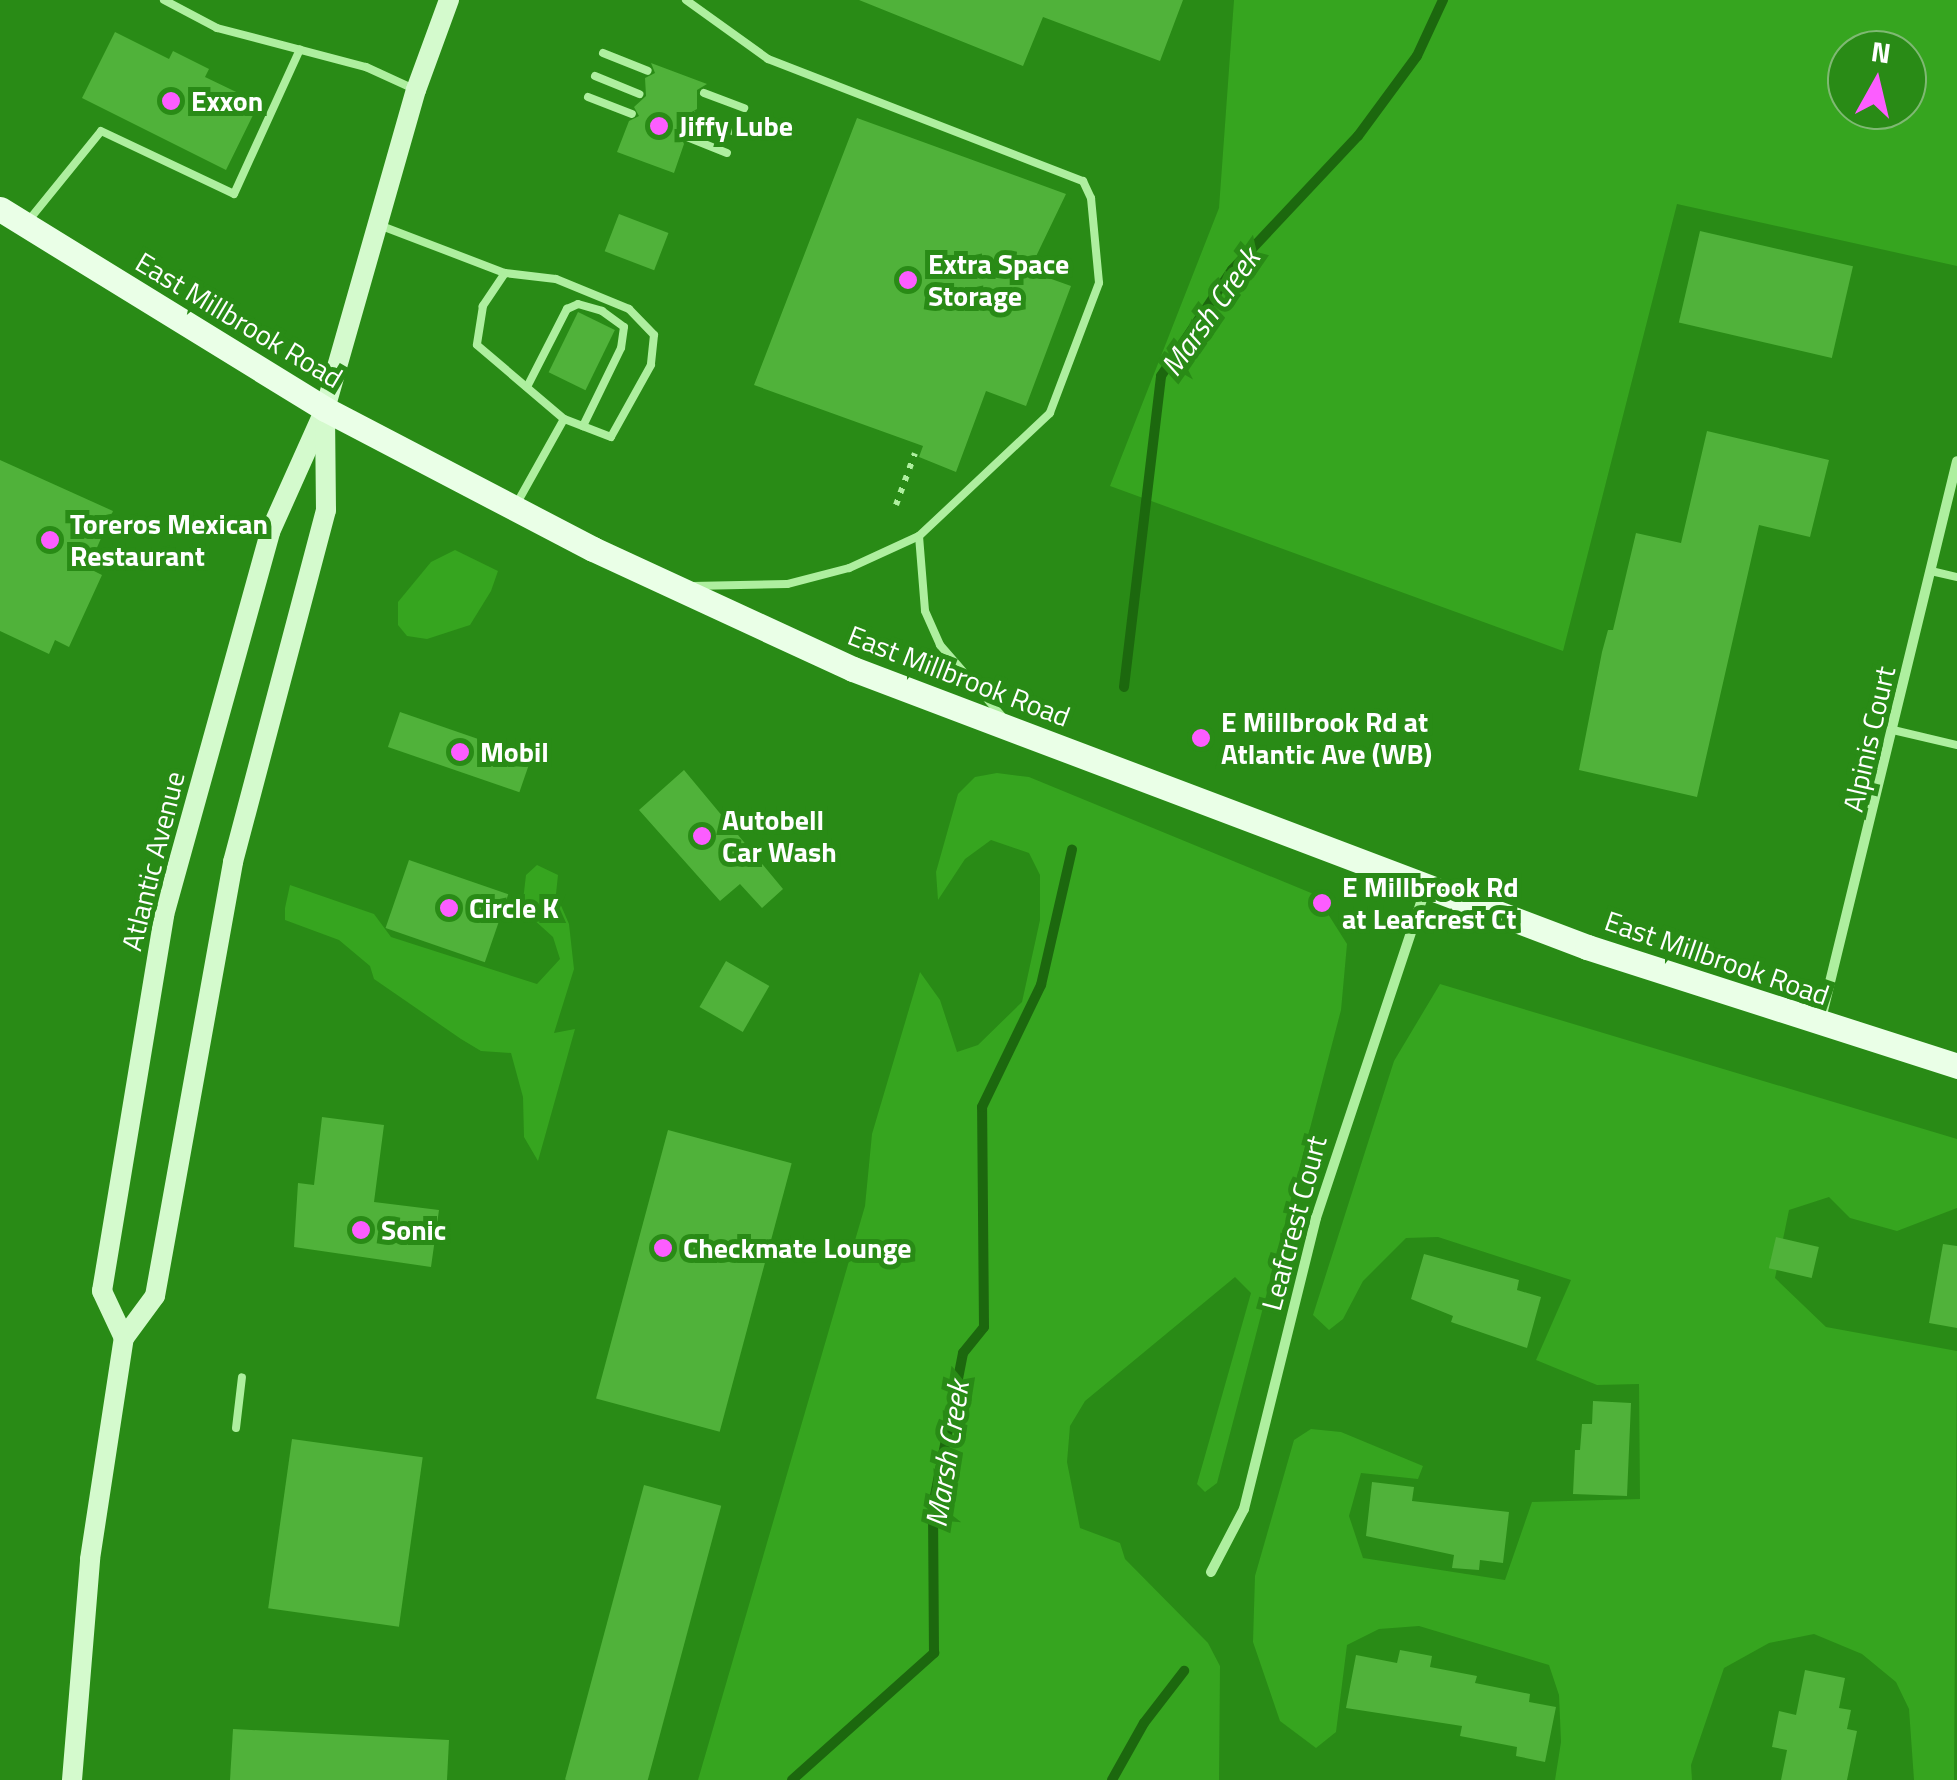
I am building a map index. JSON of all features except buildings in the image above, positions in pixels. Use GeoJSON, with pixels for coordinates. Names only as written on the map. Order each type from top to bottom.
{"type":"FeatureCollection","features":[{"type":"Feature","properties":{"kind":"main road","name":"Atlantic Avenue"},"geometry":{"type":"LineString","coordinates":[[124,1338],[102,1291],[164,915],[270,532],[325,408],[416,90],[448,0]]}},
{"type":"Feature","properties":{"kind":"main road","name":"East Millbrook Road"},"geometry":{"type":"LineString","coordinates":[[0,209],[325,408],[514,508],[853,668],[1426,886],[1819,1025],[1957,1066]]}},
{"type":"Feature","properties":{"kind":"main road","name":"Atlantic Avenue"},"geometry":{"type":"LineString","coordinates":[[72,1780],[90,1558],[124,1338],[155,1296],[233,862],[326,510],[325,408]]}},
{"type":"Feature","properties":{"kind":"street","name":"Alpinis Court"},"geometry":{"type":"LineString","coordinates":[[1819,1025],[1957,461]]}},
{"type":"Feature","properties":{"kind":"street","name":"Leafcrest Court"},"geometry":{"type":"LineString","coordinates":[[1210,1572],[1244,1509],[1316,1218],[1426,886]]}},
{"type":"Feature","properties":{"kind":"lane"},"geometry":{"type":"LineString","coordinates":[[164,0],[230,33],[366,66],[416,90]]}},
{"type":"Feature","properties":{"kind":"lane"},"geometry":{"type":"LineString","coordinates":[[674,586],[787,584],[849,568],[918,536],[1050,413],[1096,304],[1092,198],[1083,180],[768,59],[686,0]]}},
{"type":"Feature","properties":{"kind":"lane"},"geometry":{"type":"LineString","coordinates":[[26,224],[101,131],[234,194],[300,49]]}},
{"type":"Feature","properties":{"kind":"lane"},"geometry":{"type":"LineString","coordinates":[[603,54],[648,71]]}},
{"type":"Feature","properties":{"kind":"lane"},"geometry":{"type":"LineString","coordinates":[[595,76],[639,94]]}},
{"type":"Feature","properties":{"kind":"lane"},"geometry":{"type":"LineString","coordinates":[[704,93],[744,108]]}},
{"type":"Feature","properties":{"kind":"lane"},"geometry":{"type":"LineString","coordinates":[[588,97],[632,114]]}},
{"type":"Feature","properties":{"kind":"lane"},"geometry":{"type":"LineString","coordinates":[[695,116],[735,132]]}},
{"type":"Feature","properties":{"kind":"lane"},"geometry":{"type":"LineString","coordinates":[[687,137],[727,153]]}},
{"type":"Feature","properties":{"kind":"lane"},"geometry":{"type":"LineString","coordinates":[[379,226],[505,273],[556,279],[629,309],[654,334],[651,365],[611,438],[564,419],[477,345],[483,306],[505,273]]}},
{"type":"Feature","properties":{"kind":"lane"},"geometry":{"type":"LineString","coordinates":[[527,387],[567,308],[578,304],[602,311],[624,327],[621,348],[583,426]]}},
{"type":"Feature","properties":{"kind":"lane"},"geometry":{"type":"LineString","coordinates":[[514,508],[564,419]]}},
{"type":"Feature","properties":{"kind":"lane"},"geometry":{"type":"LineString","coordinates":[[918,536],[925,610],[940,645],[1013,729]]}},
{"type":"Feature","properties":{"kind":"lane"},"geometry":{"type":"LineString","coordinates":[[1931,571],[1957,578]]}},
{"type":"Feature","properties":{"kind":"lane"},"geometry":{"type":"LineString","coordinates":[[1894,730],[1957,745]]}},
{"type":"Feature","properties":{"kind":"lane"},"geometry":{"type":"LineString","coordinates":[[236,1428],[242,1377]]}},
{"type":"Feature","properties":{"kind":"path"},"geometry":{"type":"LineString","coordinates":[[896,506],[915,453]]}},
{"type":"Feature","properties":{"kind":"green space"},"geometry":{"type":"Polygon","coordinates":[[[1234,0],[1957,0],[1957,266],[1677,204],[1563,651],[1110,486],[1219,208],[1234,0]]]}},
{"type":"Feature","properties":{"kind":"green space"},"geometry":{"type":"Polygon","coordinates":[[[455,550],[498,571],[491,591],[470,625],[427,639],[407,636],[398,625],[398,602],[431,562],[455,550]]]}},
{"type":"Feature","properties":{"kind":"green space"},"geometry":{"type":"Polygon","coordinates":[[[997,773],[1029,777],[1316,895],[1347,944],[1341,1010],[1217,1483],[1205,1492],[1197,1484],[1251,1293],[1235,1277],[1085,1401],[1070,1426],[1067,1462],[1080,1528],[1120,1543],[1125,1559],[1208,1643],[1220,1666],[1219,1780],[698,1780],[865,1206],[872,1134],[920,972],[940,1000],[957,1052],[978,1045],[1022,1002],[1040,920],[1040,875],[1029,853],[991,840],[965,859],[938,900],[936,872],[958,794],[975,777],[997,773]]]}},
{"type":"Feature","properties":{"kind":"green space"},"geometry":{"type":"Polygon","coordinates":[[[537,865],[558,875],[556,894],[569,924],[574,969],[554,1033],[575,1029],[538,1161],[524,1137],[523,1097],[511,1053],[481,1051],[374,979],[370,966],[339,940],[285,920],[290,885],[374,914],[391,937],[537,984],[560,959],[553,937],[522,909],[526,875],[537,865]]]}},
{"type":"Feature","properties":{"kind":"green space"},"geometry":{"type":"Polygon","coordinates":[[[1440,984],[1957,1139],[1957,1208],[1897,1231],[1850,1218],[1829,1197],[1789,1210],[1775,1278],[1826,1327],[1957,1351],[1954,1780],[1914,1780],[1909,1709],[1896,1682],[1862,1654],[1814,1634],[1769,1643],[1724,1668],[1691,1765],[1692,1780],[1555,1780],[1561,1742],[1559,1695],[1549,1665],[1419,1626],[1379,1629],[1347,1645],[1336,1732],[1316,1748],[1280,1721],[1253,1642],[1255,1576],[1294,1440],[1311,1429],[1341,1432],[1423,1466],[1418,1479],[1361,1473],[1349,1516],[1363,1558],[1505,1580],[1532,1502],[1640,1499],[1639,1384],[1597,1385],[1536,1360],[1571,1280],[1438,1237],[1406,1238],[1363,1281],[1343,1319],[1329,1330],[1313,1315],[1394,1061],[1440,984]]]}},
{"type":"Feature","properties":{"kind":"waterway","name":"Marsh Creek"},"geometry":{"type":"LineString","coordinates":[[1124,687],[1161,376],[1232,270],[1358,136],[1417,56],[1443,0]]}},
{"type":"Feature","properties":{"kind":"waterway","name":"Marsh Creek"},"geometry":{"type":"LineString","coordinates":[[792,1780],[934,1653],[933,1506],[963,1353],[984,1327],[982,1107],[1041,985],[1072,850]]}},
{"type":"Feature","properties":{"kind":"waterway"},"geometry":{"type":"LineString","coordinates":[[1112,1780],[1144,1723],[1184,1671]]}},
{"type":"Feature","properties":{"kind":"place","name":"Exxon"},"geometry":{"type":"Point","coordinates":[171,101]}},
{"type":"Feature","properties":{"kind":"place","name":"Jiffy Lube"},"geometry":{"type":"Point","coordinates":[659,126]}},
{"type":"Feature","properties":{"kind":"place","name":"Extra Space Storage"},"geometry":{"type":"Point","coordinates":[908,280]}},
{"type":"Feature","properties":{"kind":"place","name":"Toreros Mexican Restaurant"},"geometry":{"type":"Point","coordinates":[50,540]}},
{"type":"Feature","properties":{"kind":"place","name":"E Millbrook Rd at Atlantic Ave (WB)"},"geometry":{"type":"Point","coordinates":[1201,738]}},
{"type":"Feature","properties":{"kind":"place","name":"Mobil"},"geometry":{"type":"Point","coordinates":[460,752]}},
{"type":"Feature","properties":{"kind":"place","name":"Autobell Car Wash"},"geometry":{"type":"Point","coordinates":[702,836]}},
{"type":"Feature","properties":{"kind":"place","name":"E Millbrook Rd at Leafcrest Ct"},"geometry":{"type":"Point","coordinates":[1322,903]}},
{"type":"Feature","properties":{"kind":"place","name":"Circle K"},"geometry":{"type":"Point","coordinates":[449,908]}},
{"type":"Feature","properties":{"kind":"place","name":"Sonic"},"geometry":{"type":"Point","coordinates":[361,1230]}},
{"type":"Feature","properties":{"kind":"place","name":"Checkmate Lounge"},"geometry":{"type":"Point","coordinates":[663,1248]}}]}
